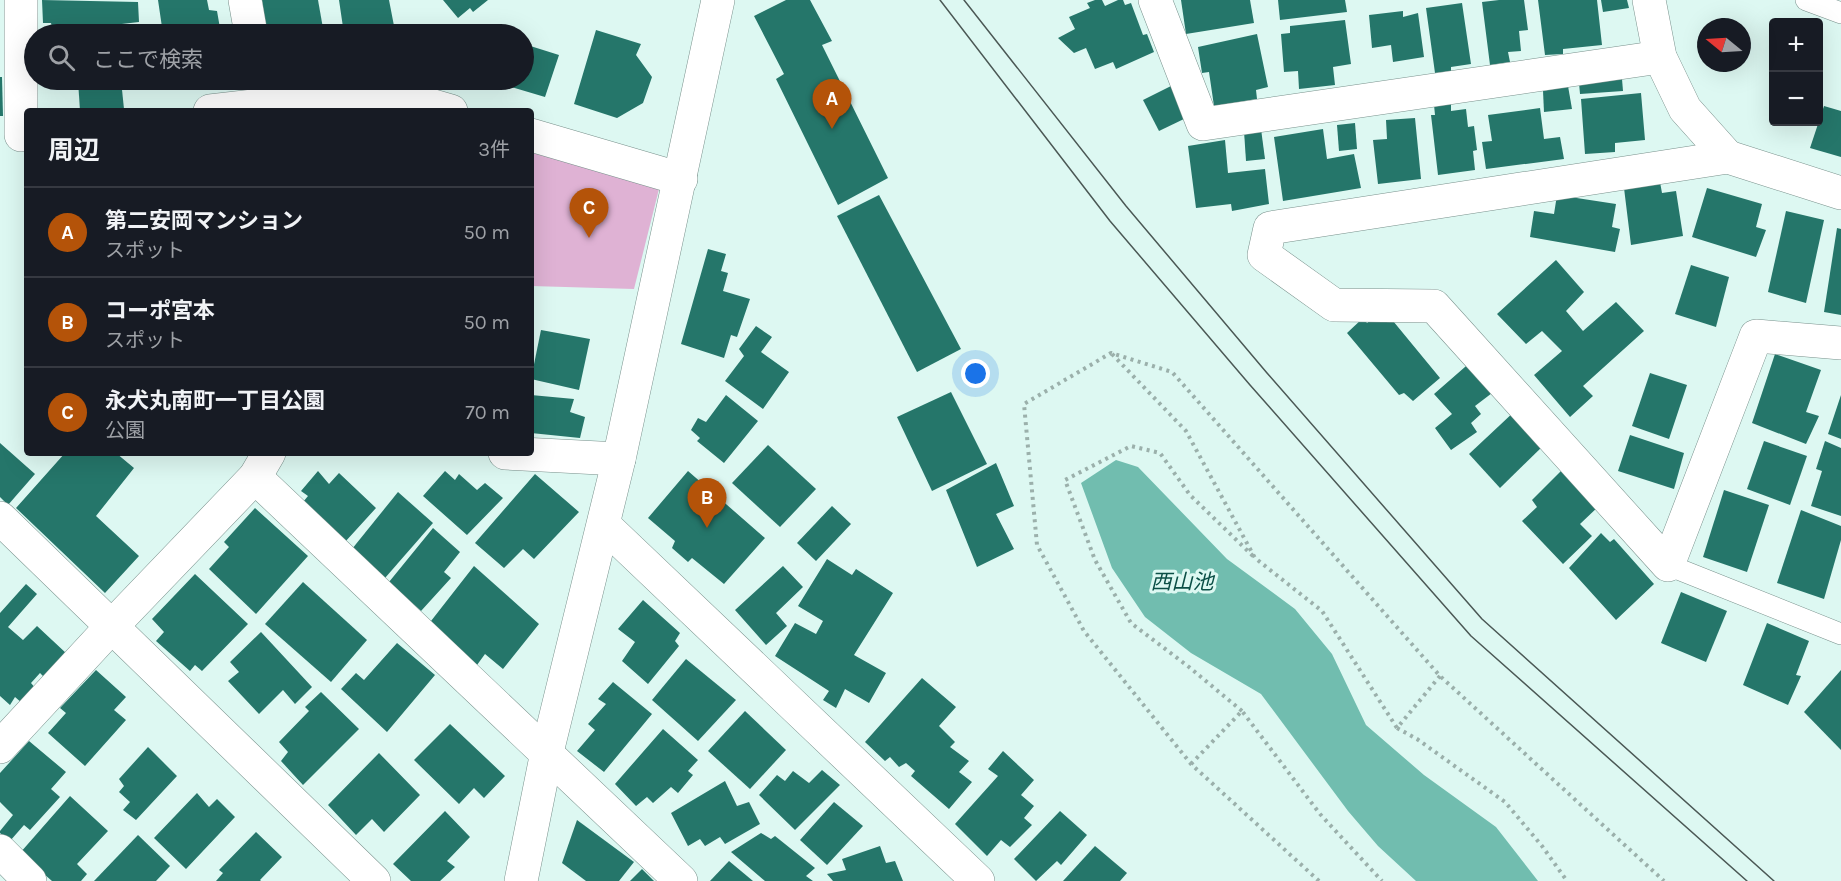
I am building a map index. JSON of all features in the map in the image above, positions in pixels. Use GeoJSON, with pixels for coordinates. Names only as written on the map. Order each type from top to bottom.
{"type":"FeatureCollection","features":[{"type":"Feature","properties":{"kind":"street"},"geometry":{"type":"LineString","coordinates":[[16,134],[21,0]]}},
{"type":"Feature","properties":{"kind":"street"},"geometry":{"type":"LineString","coordinates":[[245,0],[249,24]]}},
{"type":"Feature","properties":{"kind":"street"},"geometry":{"type":"LineString","coordinates":[[521,881],[546,752],[604,525],[718,0]]}},
{"type":"Feature","properties":{"kind":"street"},"geometry":{"type":"LineString","coordinates":[[1155,0],[1203,124],[1660,57]]}},
{"type":"Feature","properties":{"kind":"street"},"geometry":{"type":"LineString","coordinates":[[1649,0],[1660,57],[1685,109],[1728,157]]}},
{"type":"Feature","properties":{"kind":"street"},"geometry":{"type":"LineString","coordinates":[[218,108],[260,92],[297,106],[382,91],[441,108]]}},
{"type":"Feature","properties":{"kind":"street"},"geometry":{"type":"LineString","coordinates":[[534,136],[681,178]]}},
{"type":"Feature","properties":{"kind":"street"},"geometry":{"type":"LineString","coordinates":[[1841,193],[1728,157],[1270,228],[1264,255],[1334,305],[1434,306],[1668,565],[1756,336],[1841,343]]}},
{"type":"Feature","properties":{"kind":"street"},"geometry":{"type":"LineString","coordinates":[[534,455],[619,459]]}},
{"type":"Feature","properties":{"kind":"street"},"geometry":{"type":"LineString","coordinates":[[0,747],[262,465],[546,752],[681,881]]}},
{"type":"Feature","properties":{"kind":"street"},"geometry":{"type":"LineString","coordinates":[[0,518],[113,625],[374,881]]}},
{"type":"Feature","properties":{"kind":"street"},"geometry":{"type":"LineString","coordinates":[[604,525],[974,880]]}},
{"type":"Feature","properties":{"kind":"street"},"geometry":{"type":"LineString","coordinates":[[0,851],[30,881]]}},
{"type":"Feature","properties":{"kind":"lane"},"geometry":{"type":"LineString","coordinates":[[1806,0],[1841,13]]}},
{"type":"Feature","properties":{"kind":"lane"},"geometry":{"type":"LineString","coordinates":[[1668,565],[1841,634]]}},
{"type":"Feature","properties":{"kind":"path"},"geometry":{"type":"LineString","coordinates":[[1111,353],[1186,430],[1256,558]]}},
{"type":"Feature","properties":{"kind":"path"},"geometry":{"type":"LineString","coordinates":[[1319,881],[1191,764],[1084,631],[1037,546],[1024,404],[1111,353],[1172,372],[1440,676],[1664,881]]}},
{"type":"Feature","properties":{"kind":"path"},"geometry":{"type":"LineString","coordinates":[[1382,881],[1320,814],[1242,711],[1190,667],[1131,624],[1095,560],[1065,480],[1131,446],[1160,453],[1190,495],[1256,558],[1322,611],[1397,728],[1417,739],[1505,802],[1542,846],[1567,881]]}},
{"type":"Feature","properties":{"kind":"path"},"geometry":{"type":"LineString","coordinates":[[1397,728],[1440,676]]}},
{"type":"Feature","properties":{"kind":"path"},"geometry":{"type":"LineString","coordinates":[[1191,764],[1242,711]]}},
{"type":"Feature","properties":{"kind":"shaded area"},"geometry":{"type":"Polygon","coordinates":[[[534,152],[659,189],[634,289],[534,286],[534,152]]]}},
{"type":"Feature","properties":{"kind":"water","name":"西山池"},"geometry":{"type":"Polygon","coordinates":[[[1116,460],[1138,467],[1227,559],[1295,609],[1332,654],[1366,725],[1424,775],[1496,827],[1538,881],[1416,881],[1378,846],[1348,811],[1261,694],[1191,653],[1145,617],[1112,568],[1081,483],[1116,460]]]}},
{"type":"Feature","properties":{"kind":"building"},"geometry":{"type":"Polygon","coordinates":[[[42,0],[138,2],[139,22],[122,24],[43,23],[42,0]]]}},
{"type":"Feature","properties":{"kind":"building"},"geometry":{"type":"Polygon","coordinates":[[[158,0],[207,0],[209,10],[217,11],[219,24],[162,24],[158,0]]]}},
{"type":"Feature","properties":{"kind":"building"},"geometry":{"type":"Polygon","coordinates":[[[262,0],[318,0],[322,24],[266,24],[262,0]]]}},
{"type":"Feature","properties":{"kind":"building"},"geometry":{"type":"Polygon","coordinates":[[[339,0],[389,0],[394,24],[343,24],[339,0]]]}},
{"type":"Feature","properties":{"kind":"building"},"geometry":{"type":"Polygon","coordinates":[[[443,0],[488,0],[473,12],[470,8],[458,18],[443,0]]]}},
{"type":"Feature","properties":{"kind":"building"},"geometry":{"type":"Polygon","coordinates":[[[786,0],[810,0],[832,41],[822,45],[888,178],[838,205],[776,79],[784,74],[754,16],[786,0]]]}},
{"type":"Feature","properties":{"kind":"building"},"geometry":{"type":"Polygon","coordinates":[[[1102,0],[1105,6],[1118,0],[1123,0],[1125,5],[1131,3],[1143,35],[1147,34],[1154,52],[1116,69],[1113,62],[1095,69],[1086,48],[1074,53],[1058,38],[1075,29],[1069,17],[1090,8],[1087,3],[1102,0]]]}},
{"type":"Feature","properties":{"kind":"building"},"geometry":{"type":"Polygon","coordinates":[[[1181,0],[1250,0],[1254,23],[1186,34],[1181,0]]]}},
{"type":"Feature","properties":{"kind":"building"},"geometry":{"type":"Polygon","coordinates":[[[1278,0],[1345,0],[1347,12],[1280,20],[1278,0]]]}},
{"type":"Feature","properties":{"kind":"building"},"geometry":{"type":"Polygon","coordinates":[[[1524,0],[1528,30],[1519,31],[1521,51],[1508,52],[1510,62],[1490,65],[1482,2],[1524,0]]]}},
{"type":"Feature","properties":{"kind":"building"},"geometry":{"type":"Polygon","coordinates":[[[1538,0],[1597,0],[1602,45],[1563,49],[1563,54],[1545,55],[1538,0]]]}},
{"type":"Feature","properties":{"kind":"building"},"geometry":{"type":"Polygon","coordinates":[[[1601,0],[1627,0],[1629,8],[1603,12],[1601,0]]]}},
{"type":"Feature","properties":{"kind":"building"},"geometry":{"type":"Polygon","coordinates":[[[1462,3],[1471,64],[1451,67],[1451,71],[1435,73],[1426,8],[1462,3]]]}},
{"type":"Feature","properties":{"kind":"building"},"geometry":{"type":"Polygon","coordinates":[[[1403,11],[1403,17],[1418,13],[1424,57],[1393,62],[1391,45],[1372,48],[1369,15],[1403,11]]]}},
{"type":"Feature","properties":{"kind":"building"},"geometry":{"type":"Polygon","coordinates":[[[1345,20],[1351,64],[1333,67],[1335,85],[1299,89],[1298,71],[1284,72],[1281,34],[1290,33],[1290,26],[1345,20]]]}},
{"type":"Feature","properties":{"kind":"building"},"geometry":{"type":"Polygon","coordinates":[[[596,30],[641,44],[636,55],[652,77],[643,103],[617,118],[574,104],[596,30]]]}},
{"type":"Feature","properties":{"kind":"building"},"geometry":{"type":"Polygon","coordinates":[[[1257,34],[1268,87],[1256,90],[1257,99],[1214,106],[1209,72],[1202,73],[1198,47],[1257,34]]]}},
{"type":"Feature","properties":{"kind":"building"},"geometry":{"type":"Polygon","coordinates":[[[534,47],[559,55],[545,97],[521,90],[534,90],[534,47]]]}},
{"type":"Feature","properties":{"kind":"building"},"geometry":{"type":"Polygon","coordinates":[[[0,77],[2,77],[3,116],[0,116],[0,77]]]}},
{"type":"Feature","properties":{"kind":"building"},"geometry":{"type":"Polygon","coordinates":[[[1622,79],[1623,91],[1580,94],[1579,83],[1622,79]]]}},
{"type":"Feature","properties":{"kind":"building"},"geometry":{"type":"Polygon","coordinates":[[[1171,86],[1186,118],[1159,131],[1143,100],[1171,86]]]}},
{"type":"Feature","properties":{"kind":"building"},"geometry":{"type":"Polygon","coordinates":[[[1568,86],[1572,109],[1544,112],[1543,91],[1568,86]]]}},
{"type":"Feature","properties":{"kind":"building"},"geometry":{"type":"Polygon","coordinates":[[[79,90],[122,90],[124,108],[80,108],[79,90]]]}},
{"type":"Feature","properties":{"kind":"building"},"geometry":{"type":"Polygon","coordinates":[[[1641,93],[1645,140],[1615,143],[1615,152],[1585,154],[1581,99],[1641,93]]]}},
{"type":"Feature","properties":{"kind":"building"},"geometry":{"type":"Polygon","coordinates":[[[1451,103],[1451,111],[1466,109],[1468,127],[1474,126],[1477,150],[1473,151],[1475,170],[1438,175],[1431,115],[1435,115],[1434,105],[1451,103]]]}},
{"type":"Feature","properties":{"kind":"building"},"geometry":{"type":"Polygon","coordinates":[[[1824,106],[1841,111],[1841,157],[1810,148],[1817,126],[1823,126],[1824,106]]]}},
{"type":"Feature","properties":{"kind":"building"},"geometry":{"type":"Polygon","coordinates":[[[1540,108],[1544,139],[1560,137],[1564,159],[1486,169],[1482,142],[1492,141],[1488,115],[1540,108]]]}},
{"type":"Feature","properties":{"kind":"building"},"geometry":{"type":"Polygon","coordinates":[[[1415,118],[1421,179],[1378,184],[1373,140],[1387,139],[1386,120],[1415,118]]]}},
{"type":"Feature","properties":{"kind":"building"},"geometry":{"type":"Polygon","coordinates":[[[1355,123],[1357,149],[1339,151],[1337,125],[1355,123]]]}},
{"type":"Feature","properties":{"kind":"building"},"geometry":{"type":"Polygon","coordinates":[[[1261,129],[1265,159],[1246,161],[1244,131],[1261,129]]]}},
{"type":"Feature","properties":{"kind":"building"},"geometry":{"type":"Polygon","coordinates":[[[1323,129],[1327,159],[1354,154],[1361,188],[1283,201],[1274,137],[1323,129]]]}},
{"type":"Feature","properties":{"kind":"building"},"geometry":{"type":"Polygon","coordinates":[[[1225,140],[1228,173],[1265,169],[1269,204],[1232,211],[1231,204],[1196,208],[1188,146],[1225,140]]]}},
{"type":"Feature","properties":{"kind":"building"},"geometry":{"type":"Polygon","coordinates":[[[1660,182],[1662,193],[1676,191],[1683,236],[1631,245],[1624,188],[1660,182]]]}},
{"type":"Feature","properties":{"kind":"building"},"geometry":{"type":"Polygon","coordinates":[[[1707,188],[1762,204],[1756,227],[1766,230],[1756,257],[1692,237],[1707,188]]]}},
{"type":"Feature","properties":{"kind":"building"},"geometry":{"type":"Polygon","coordinates":[[[879,195],[961,349],[917,372],[837,216],[879,195]]]}},
{"type":"Feature","properties":{"kind":"building"},"geometry":{"type":"Polygon","coordinates":[[[1557,195],[1616,204],[1612,227],[1620,229],[1615,252],[1530,237],[1534,211],[1554,214],[1557,195]]]}},
{"type":"Feature","properties":{"kind":"building"},"geometry":{"type":"Polygon","coordinates":[[[1786,211],[1824,220],[1806,303],[1768,292],[1786,211]]]}},
{"type":"Feature","properties":{"kind":"building"},"geometry":{"type":"Polygon","coordinates":[[[1837,228],[1841,229],[1841,315],[1824,312],[1837,228]]]}},
{"type":"Feature","properties":{"kind":"building"},"geometry":{"type":"Polygon","coordinates":[[[708,249],[726,254],[721,271],[728,273],[723,291],[750,299],[737,337],[731,335],[724,358],[681,344],[708,249]]]}},
{"type":"Feature","properties":{"kind":"building"},"geometry":{"type":"Polygon","coordinates":[[[1556,260],[1584,292],[1566,311],[1583,331],[1616,302],[1644,331],[1583,386],[1593,396],[1570,417],[1534,375],[1562,351],[1542,331],[1526,344],[1497,314],[1556,260]]]}},
{"type":"Feature","properties":{"kind":"building"},"geometry":{"type":"Polygon","coordinates":[[[1691,265],[1729,277],[1716,327],[1675,314],[1691,265]]]}},
{"type":"Feature","properties":{"kind":"building"},"geometry":{"type":"Polygon","coordinates":[[[1384,310],[1440,378],[1413,401],[1404,393],[1399,395],[1347,333],[1363,318],[1367,323],[1384,310]]]}},
{"type":"Feature","properties":{"kind":"building"},"geometry":{"type":"Polygon","coordinates":[[[756,326],[772,337],[761,352],[789,372],[763,409],[725,381],[744,356],[739,349],[756,326]]]}},
{"type":"Feature","properties":{"kind":"building"},"geometry":{"type":"Polygon","coordinates":[[[541,330],[590,339],[579,390],[534,380],[534,364],[541,330]]]}},
{"type":"Feature","properties":{"kind":"building"},"geometry":{"type":"Polygon","coordinates":[[[1775,354],[1821,370],[1806,412],[1819,416],[1806,444],[1752,423],[1775,354]]]}},
{"type":"Feature","properties":{"kind":"building"},"geometry":{"type":"Polygon","coordinates":[[[1473,360],[1496,390],[1475,406],[1481,414],[1471,423],[1477,432],[1451,450],[1435,428],[1452,414],[1434,394],[1473,360]]]}},
{"type":"Feature","properties":{"kind":"building"},"geometry":{"type":"Polygon","coordinates":[[[1650,373],[1687,385],[1669,439],[1632,426],[1650,373]]]}},
{"type":"Feature","properties":{"kind":"building"},"geometry":{"type":"Polygon","coordinates":[[[951,392],[987,464],[932,491],[897,417],[951,392]]]}},
{"type":"Feature","properties":{"kind":"building"},"geometry":{"type":"Polygon","coordinates":[[[534,395],[574,399],[570,412],[585,417],[580,438],[534,433],[534,395]]]}},
{"type":"Feature","properties":{"kind":"building"},"geometry":{"type":"Polygon","coordinates":[[[726,395],[758,421],[724,463],[697,441],[700,438],[691,430],[698,418],[706,422],[726,395]]]}},
{"type":"Feature","properties":{"kind":"building"},"geometry":{"type":"Polygon","coordinates":[[[1841,395],[1841,439],[1828,434],[1841,395]]]}},
{"type":"Feature","properties":{"kind":"building"},"geometry":{"type":"Polygon","coordinates":[[[1516,410],[1545,444],[1500,488],[1469,454],[1516,410]]]}},
{"type":"Feature","properties":{"kind":"building"},"geometry":{"type":"Polygon","coordinates":[[[1630,435],[1684,453],[1674,489],[1618,471],[1630,435]]]}},
{"type":"Feature","properties":{"kind":"building"},"geometry":{"type":"Polygon","coordinates":[[[1764,441],[1807,456],[1790,505],[1747,489],[1764,441]]]}},
{"type":"Feature","properties":{"kind":"building"},"geometry":{"type":"Polygon","coordinates":[[[1825,441],[1841,448],[1841,516],[1811,506],[1822,471],[1816,469],[1825,441]]]}},
{"type":"Feature","properties":{"kind":"building"},"geometry":{"type":"Polygon","coordinates":[[[0,443],[35,474],[8,505],[0,497],[0,443]]]}},
{"type":"Feature","properties":{"kind":"building"},"geometry":{"type":"Polygon","coordinates":[[[768,445],[816,489],[780,527],[732,483],[768,445]]]}},
{"type":"Feature","properties":{"kind":"building"},"geometry":{"type":"Polygon","coordinates":[[[62,456],[120,456],[134,468],[96,516],[139,556],[105,593],[16,508],[62,456]]]}},
{"type":"Feature","properties":{"kind":"building"},"geometry":{"type":"Polygon","coordinates":[[[996,463],[1014,506],[996,514],[1014,549],[977,567],[946,490],[996,463]]]}},
{"type":"Feature","properties":{"kind":"building"},"geometry":{"type":"Polygon","coordinates":[[[1566,466],[1600,505],[1580,524],[1592,536],[1563,564],[1522,521],[1537,507],[1532,500],[1566,466]]]}},
{"type":"Feature","properties":{"kind":"building"},"geometry":{"type":"Polygon","coordinates":[[[318,471],[329,484],[339,473],[376,508],[345,542],[303,502],[308,496],[301,491],[318,471]]]}},
{"type":"Feature","properties":{"kind":"building"},"geometry":{"type":"Polygon","coordinates":[[[445,471],[455,480],[459,474],[477,490],[485,483],[503,498],[467,535],[423,496],[445,471]]]}},
{"type":"Feature","properties":{"kind":"building"},"geometry":{"type":"Polygon","coordinates":[[[688,471],[765,538],[724,584],[692,558],[688,562],[672,548],[675,541],[648,518],[688,471]]]}},
{"type":"Feature","properties":{"kind":"building"},"geometry":{"type":"Polygon","coordinates":[[[535,474],[579,512],[534,559],[523,549],[504,568],[475,543],[535,474]]]}},
{"type":"Feature","properties":{"kind":"building"},"geometry":{"type":"Polygon","coordinates":[[[1724,490],[1769,505],[1747,572],[1703,557],[1724,490]]]}},
{"type":"Feature","properties":{"kind":"building"},"geometry":{"type":"Polygon","coordinates":[[[398,492],[433,523],[385,578],[352,549],[398,492]]]}},
{"type":"Feature","properties":{"kind":"building"},"geometry":{"type":"Polygon","coordinates":[[[832,506],[851,524],[816,561],[797,543],[832,506]]]}},
{"type":"Feature","properties":{"kind":"building"},"geometry":{"type":"Polygon","coordinates":[[[255,508],[308,556],[256,614],[209,569],[229,547],[224,542],[255,508]]]}},
{"type":"Feature","properties":{"kind":"building"},"geometry":{"type":"Polygon","coordinates":[[[1801,510],[1841,526],[1841,540],[1824,599],[1777,583],[1801,510]]]}},
{"type":"Feature","properties":{"kind":"building"},"geometry":{"type":"Polygon","coordinates":[[[433,528],[460,552],[444,572],[451,578],[421,611],[389,582],[433,528]]]}},
{"type":"Feature","properties":{"kind":"building"},"geometry":{"type":"Polygon","coordinates":[[[1601,533],[1610,542],[1614,539],[1654,584],[1616,620],[1569,568],[1601,533]]]}},
{"type":"Feature","properties":{"kind":"building"},"geometry":{"type":"Polygon","coordinates":[[[827,559],[852,575],[856,569],[893,593],[854,655],[886,673],[869,703],[845,689],[836,708],[823,700],[829,691],[775,656],[795,623],[816,634],[823,621],[798,606],[827,559]]]}},
{"type":"Feature","properties":{"kind":"building"},"geometry":{"type":"Polygon","coordinates":[[[474,566],[539,624],[503,669],[485,654],[477,665],[431,621],[474,566]]]}},
{"type":"Feature","properties":{"kind":"building"},"geometry":{"type":"Polygon","coordinates":[[[783,566],[803,587],[776,613],[787,626],[766,645],[735,610],[783,566]]]}},
{"type":"Feature","properties":{"kind":"building"},"geometry":{"type":"Polygon","coordinates":[[[195,574],[248,624],[202,671],[195,665],[190,671],[156,641],[164,632],[152,619],[195,574]]]}},
{"type":"Feature","properties":{"kind":"building"},"geometry":{"type":"Polygon","coordinates":[[[303,582],[367,640],[331,682],[265,624],[303,582]]]}},
{"type":"Feature","properties":{"kind":"building"},"geometry":{"type":"Polygon","coordinates":[[[26,584],[37,594],[8,627],[23,640],[37,626],[67,654],[45,678],[40,673],[31,683],[36,689],[22,703],[15,697],[10,705],[0,696],[0,613],[26,584]]]}},
{"type":"Feature","properties":{"kind":"building"},"geometry":{"type":"Polygon","coordinates":[[[1681,592],[1727,611],[1706,662],[1661,643],[1681,592]]]}},
{"type":"Feature","properties":{"kind":"building"},"geometry":{"type":"Polygon","coordinates":[[[643,600],[680,633],[675,641],[679,646],[648,684],[622,661],[635,642],[618,629],[643,600]]]}},
{"type":"Feature","properties":{"kind":"building"},"geometry":{"type":"Polygon","coordinates":[[[1767,623],[1809,641],[1796,675],[1801,676],[1788,705],[1743,685],[1767,623]]]}},
{"type":"Feature","properties":{"kind":"building"},"geometry":{"type":"Polygon","coordinates":[[[261,632],[312,687],[295,704],[283,690],[259,714],[228,681],[239,672],[230,662],[261,632]]]}},
{"type":"Feature","properties":{"kind":"building"},"geometry":{"type":"Polygon","coordinates":[[[397,643],[435,675],[387,732],[341,689],[356,673],[364,680],[397,643]]]}},
{"type":"Feature","properties":{"kind":"building"},"geometry":{"type":"Polygon","coordinates":[[[686,659],[736,700],[698,741],[652,700],[686,659]]]}},
{"type":"Feature","properties":{"kind":"building"},"geometry":{"type":"Polygon","coordinates":[[[96,670],[126,697],[114,710],[126,720],[85,766],[48,733],[66,713],[60,708],[96,670]]]}},
{"type":"Feature","properties":{"kind":"building"},"geometry":{"type":"Polygon","coordinates":[[[1841,670],[1841,750],[1804,712],[1841,670]]]}},
{"type":"Feature","properties":{"kind":"building"},"geometry":{"type":"Polygon","coordinates":[[[922,678],[956,707],[939,726],[955,742],[950,747],[969,761],[959,772],[972,782],[949,809],[911,776],[915,771],[906,763],[899,767],[890,757],[885,761],[865,742],[922,678]]]}},
{"type":"Feature","properties":{"kind":"building"},"geometry":{"type":"Polygon","coordinates":[[[613,682],[652,714],[604,772],[577,751],[595,730],[588,724],[606,704],[598,699],[613,682]]]}},
{"type":"Feature","properties":{"kind":"building"},"geometry":{"type":"Polygon","coordinates":[[[321,692],[359,729],[303,785],[281,761],[288,752],[279,742],[309,711],[305,707],[321,692]]]}},
{"type":"Feature","properties":{"kind":"building"},"geometry":{"type":"Polygon","coordinates":[[[745,711],[786,750],[750,789],[708,751],[745,711]]]}},
{"type":"Feature","properties":{"kind":"building"},"geometry":{"type":"Polygon","coordinates":[[[450,724],[505,776],[484,798],[474,788],[459,804],[414,760],[450,724]]]}},
{"type":"Feature","properties":{"kind":"building"},"geometry":{"type":"Polygon","coordinates":[[[663,729],[698,760],[688,771],[693,775],[678,793],[671,787],[653,803],[647,797],[636,806],[615,784],[663,729]]]}},
{"type":"Feature","properties":{"kind":"building"},"geometry":{"type":"Polygon","coordinates":[[[29,741],[66,772],[51,789],[60,797],[30,830],[24,825],[10,841],[0,833],[13,815],[0,802],[0,773],[29,741]]]}},
{"type":"Feature","properties":{"kind":"building"},"geometry":{"type":"Polygon","coordinates":[[[148,747],[177,776],[136,820],[123,810],[130,802],[119,792],[124,786],[119,779],[148,747]]]}},
{"type":"Feature","properties":{"kind":"building"},"geometry":{"type":"Polygon","coordinates":[[[1003,751],[1034,780],[1021,795],[1034,806],[1024,818],[1032,825],[1010,847],[1001,840],[987,856],[955,824],[998,776],[988,769],[1003,751]]]}},
{"type":"Feature","properties":{"kind":"building"},"geometry":{"type":"Polygon","coordinates":[[[379,753],[420,795],[384,832],[372,819],[356,835],[328,805],[379,753]]]}},
{"type":"Feature","properties":{"kind":"building"},"geometry":{"type":"Polygon","coordinates":[[[822,770],[840,785],[795,830],[759,795],[777,775],[785,781],[793,771],[809,783],[822,770]]]}},
{"type":"Feature","properties":{"kind":"building"},"geometry":{"type":"Polygon","coordinates":[[[725,781],[737,806],[749,802],[760,824],[725,844],[720,837],[705,846],[700,839],[688,846],[671,813],[725,781]]]}},
{"type":"Feature","properties":{"kind":"building"},"geometry":{"type":"Polygon","coordinates":[[[197,793],[209,807],[217,799],[235,817],[186,869],[154,838],[197,793]]]}},
{"type":"Feature","properties":{"kind":"building"},"geometry":{"type":"Polygon","coordinates":[[[70,796],[108,831],[77,864],[87,874],[81,881],[52,881],[20,853],[70,796]]]}},
{"type":"Feature","properties":{"kind":"building"},"geometry":{"type":"Polygon","coordinates":[[[834,802],[863,826],[827,865],[800,840],[834,802]]]}},
{"type":"Feature","properties":{"kind":"building"},"geometry":{"type":"Polygon","coordinates":[[[445,811],[470,837],[447,861],[455,867],[440,881],[411,881],[393,864],[445,811]]]}},
{"type":"Feature","properties":{"kind":"building"},"geometry":{"type":"Polygon","coordinates":[[[1060,811],[1087,835],[1061,865],[1057,861],[1036,881],[1014,859],[1060,811]]]}},
{"type":"Feature","properties":{"kind":"building"},"geometry":{"type":"Polygon","coordinates":[[[577,820],[634,862],[619,881],[586,881],[562,863],[577,820]]]}},
{"type":"Feature","properties":{"kind":"building"},"geometry":{"type":"Polygon","coordinates":[[[256,832],[282,857],[261,881],[216,881],[223,873],[219,870],[256,832]]]}},
{"type":"Feature","properties":{"kind":"building"},"geometry":{"type":"Polygon","coordinates":[[[761,833],[771,839],[775,836],[815,868],[806,876],[813,881],[765,881],[731,852],[761,833]]]}},
{"type":"Feature","properties":{"kind":"building"},"geometry":{"type":"Polygon","coordinates":[[[138,835],[170,866],[156,881],[94,881],[138,835]]]}},
{"type":"Feature","properties":{"kind":"building"},"geometry":{"type":"Polygon","coordinates":[[[880,846],[886,863],[895,861],[903,881],[833,881],[827,874],[846,870],[842,859],[880,846]]]}},
{"type":"Feature","properties":{"kind":"building"},"geometry":{"type":"Polygon","coordinates":[[[1095,846],[1127,873],[1120,881],[1063,881],[1095,846]]]}},
{"type":"Feature","properties":{"kind":"building"},"geometry":{"type":"Polygon","coordinates":[[[729,861],[753,881],[710,881],[729,861]]]}},
{"type":"Feature","properties":{"kind":"building"},"geometry":{"type":"Polygon","coordinates":[[[642,869],[654,881],[630,881],[642,869]]]}},
{"type":"Feature","properties":{"kind":"tram line"},"geometry":{"type":"LineString","coordinates":[[940,0],[1110,221],[1250,385],[1471,636],[1747,881]]}},
{"type":"Feature","properties":{"kind":"tram line"},"geometry":{"type":"LineString","coordinates":[[964,0],[1126,206],[1267,373],[1482,619],[1774,881]]}},
{"type":"Feature","properties":{"kind":"place","name":"第二安岡マンション"},"geometry":{"type":"Point","coordinates":[832,129]}},
{"type":"Feature","properties":{"kind":"place","name":"永犬丸南町一丁目公園"},"geometry":{"type":"Point","coordinates":[589,238]}},
{"type":"Feature","properties":{"kind":"place","name":"コーポ宮本"},"geometry":{"type":"Point","coordinates":[707,528]}}]}
